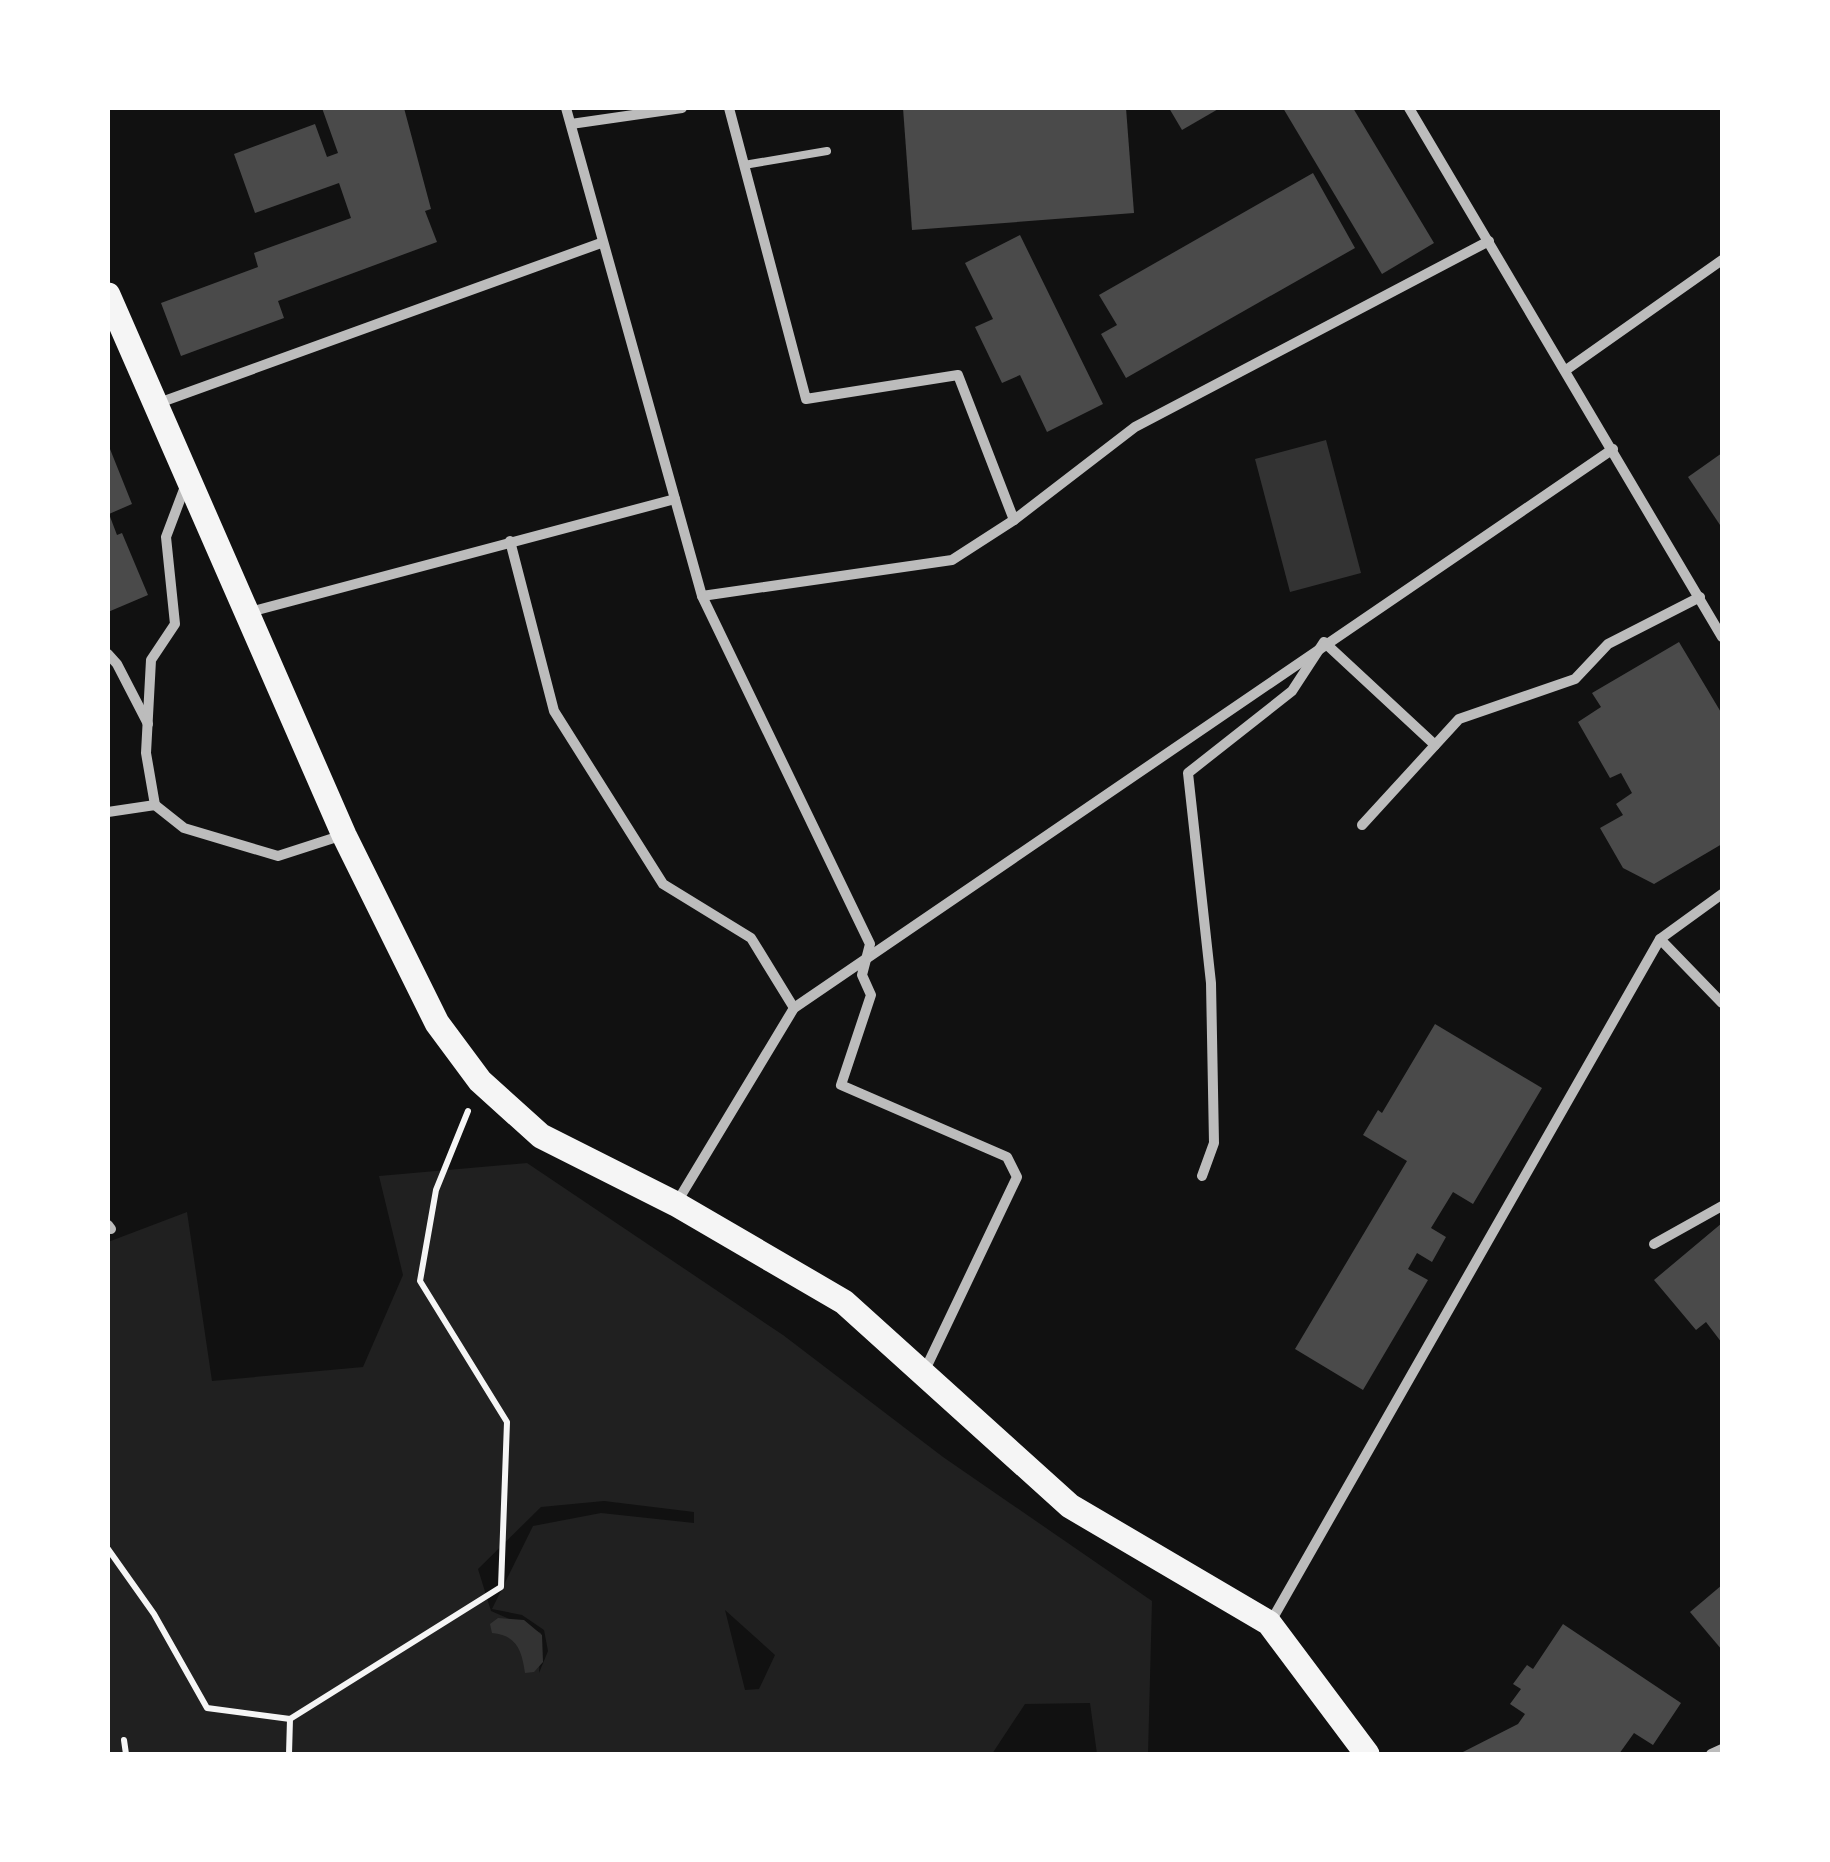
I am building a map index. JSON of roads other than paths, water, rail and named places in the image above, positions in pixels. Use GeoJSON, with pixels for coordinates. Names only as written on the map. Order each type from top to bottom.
{"type":"FeatureCollection","features":[{"type":"Feature","properties":{"kind":"main road"},"geometry":{"type":"LineString","coordinates":[[108,295],[244,614],[344,835],[437,1022],[480,1081],[541,1136],[676,1204],[844,1302],[1070,1506],[1269,1624],[1367,1754]]}},
{"type":"Feature","properties":{"kind":"street"},"geometry":{"type":"LineString","coordinates":[[566,108],[702,596],[870,944],[870,957],[862,975],[871,995],[841,1085],[1007,1157],[1017,1177],[923,1373]]}},
{"type":"Feature","properties":{"kind":"street"},"geometry":{"type":"LineString","coordinates":[[571,124],[682,108]]}},
{"type":"Feature","properties":{"kind":"street"},"geometry":{"type":"LineString","coordinates":[[729,108],[806,399],[958,375],[1014,520]]}},
{"type":"Feature","properties":{"kind":"street"},"geometry":{"type":"LineString","coordinates":[[1409,108],[1614,448],[1722,637]]}},
{"type":"Feature","properties":{"kind":"street"},"geometry":{"type":"LineString","coordinates":[[702,596],[952,560],[1014,520],[1135,427],[1489,241]]}},
{"type":"Feature","properties":{"kind":"street"},"geometry":{"type":"LineString","coordinates":[[155,404],[601,243]]}},
{"type":"Feature","properties":{"kind":"street"},"geometry":{"type":"LineString","coordinates":[[1566,370],[1722,260]]}},
{"type":"Feature","properties":{"kind":"street"},"geometry":{"type":"LineString","coordinates":[[676,1204],[794,1008],[1324,642],[1614,448]]}},
{"type":"Feature","properties":{"kind":"street"},"geometry":{"type":"LineString","coordinates":[[187,481],[166,537],[175,624],[151,660],[146,753],[155,805],[184,828],[278,856],[344,835]]}},
{"type":"Feature","properties":{"kind":"street"},"geometry":{"type":"LineString","coordinates":[[244,614],[675,499]]}},
{"type":"Feature","properties":{"kind":"street"},"geometry":{"type":"LineString","coordinates":[[510,541],[554,712],[664,884],[752,938],[794,1008]]}},
{"type":"Feature","properties":{"kind":"street"},"geometry":{"type":"LineString","coordinates":[[1362,825],[1459,719],[1576,679],[1608,644],[1700,598]]}},
{"type":"Feature","properties":{"kind":"street"},"geometry":{"type":"LineString","coordinates":[[1324,642],[1435,745]]}},
{"type":"Feature","properties":{"kind":"street"},"geometry":{"type":"LineString","coordinates":[[1202,1176],[1214,1143],[1212,983],[1188,773],[1292,692],[1324,642]]}},
{"type":"Feature","properties":{"kind":"street"},"geometry":{"type":"LineString","coordinates":[[108,654],[148,725]]}},
{"type":"Feature","properties":{"kind":"street"},"geometry":{"type":"LineString","coordinates":[[108,812],[155,805]]}},
{"type":"Feature","properties":{"kind":"street"},"geometry":{"type":"LineString","coordinates":[[1269,1624],[1660,940],[1722,894]]}},
{"type":"Feature","properties":{"kind":"street"},"geometry":{"type":"LineString","coordinates":[[1660,940],[1722,1003]]}},
{"type":"Feature","properties":{"kind":"street"},"geometry":{"type":"LineString","coordinates":[[1654,1244],[1722,1206]]}},
{"type":"Feature","properties":{"kind":"street"},"geometry":{"type":"LineString","coordinates":[[1711,1754],[1722,1748]]}},
{"type":"Feature","properties":{"kind":"lane"},"geometry":{"type":"LineString","coordinates":[[744,165],[828,151]]}}]}
